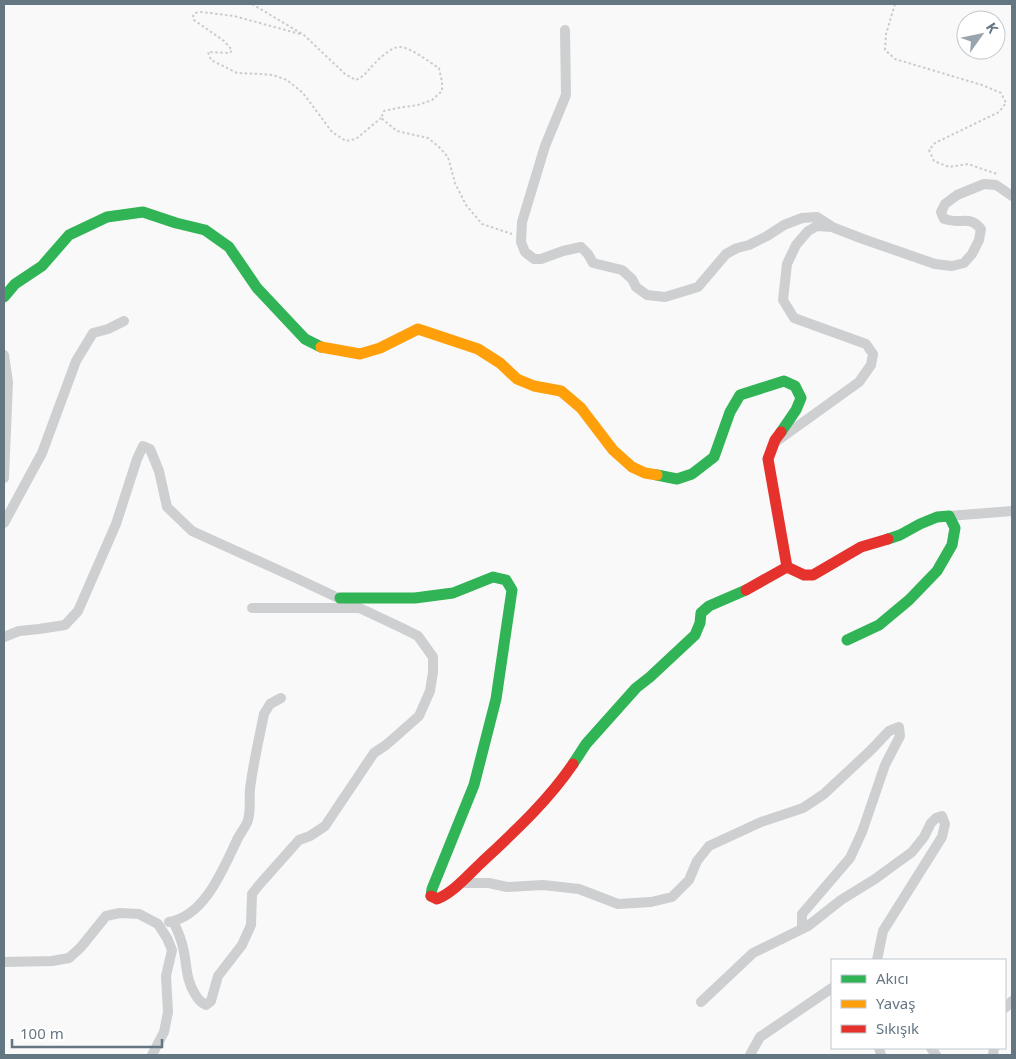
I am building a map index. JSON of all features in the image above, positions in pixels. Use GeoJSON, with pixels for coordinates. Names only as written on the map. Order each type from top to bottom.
{"type":"FeatureCollection","features":[{"type":"Feature","properties":{"kind":"street"},"geometry":{"type":"LineString","coordinates":[[565,30],[566,94],[545,146],[522,222],[521,242],[525,252],[534,259],[541,259],[581,247],[593,263],[622,270],[632,279],[636,286],[647,294],[665,297],[698,287],[726,254],[737,248],[749,245],[784,225],[802,218],[817,217],[832,227],[863,239],[935,264],[952,266],[964,263],[972,254],[979,240],[981,229],[975,223],[966,220],[944,219],[941,212],[945,204],[957,195],[984,184],[996,185],[1012,196]]}},
{"type":"Feature","properties":{"kind":"street"},"geometry":{"type":"LineString","coordinates":[[4,297],[15,284],[42,266],[69,235],[107,217],[143,212],[204,230],[229,247],[257,288],[306,339],[322,348],[360,354],[380,348],[418,329],[478,349],[500,363],[517,378],[534,386],[561,391],[581,408],[613,450],[632,467],[645,473],[677,479],[692,474],[714,457],[730,412],[740,395],[784,381],[794,386],[801,398],[796,410],[775,440],[768,459],[787,567]]}},
{"type":"Feature","properties":{"kind":"street"},"geometry":{"type":"LineString","coordinates":[[774,444],[859,382],[871,365],[873,354],[866,344],[794,318],[783,300],[787,264],[796,245],[808,231],[817,226],[832,227]]}},
{"type":"Feature","properties":{"kind":"street"},"geometry":{"type":"LineString","coordinates":[[4,523],[42,453],[76,361],[93,333],[108,329],[124,321]]}},
{"type":"Feature","properties":{"kind":"street"},"geometry":{"type":"LineString","coordinates":[[4,355],[8,382],[4,478]]}},
{"type":"Feature","properties":{"kind":"street"},"geometry":{"type":"LineString","coordinates":[[4,637],[20,631],[39,630],[65,625],[78,611],[116,524],[143,446],[150,449],[159,471],[167,507],[192,531],[362,608],[418,636],[433,656],[430,691],[419,716],[374,754],[325,826],[300,840],[255,889],[252,894],[251,926],[242,945],[218,976],[211,1001],[206,1005],[200,1002],[190,986],[187,978],[184,951],[173,921]]}},
{"type":"Feature","properties":{"kind":"street"},"geometry":{"type":"LineString","coordinates":[[787,567],[804,575],[812,575],[861,547],[900,535],[937,517],[1012,511]]}},
{"type":"Feature","properties":{"kind":"street"},"geometry":{"type":"LineString","coordinates":[[847,640],[879,625],[909,600],[937,571],[952,545],[955,528],[949,516]]}},
{"type":"Feature","properties":{"kind":"street"},"geometry":{"type":"LineString","coordinates":[[340,598],[415,598],[453,593],[493,577],[506,580],[512,590],[496,699],[474,785],[432,889],[431,897],[436,899],[444,896],[460,883],[517,829],[561,782],[586,744],[636,688],[695,635],[700,623],[701,613],[709,606],[743,592],[787,567]]}},
{"type":"Feature","properties":{"kind":"street"},"geometry":{"type":"LineString","coordinates":[[252,608],[362,608]]}},
{"type":"Feature","properties":{"kind":"street"},"geometry":{"type":"LineString","coordinates":[[158,924],[173,921],[192,913],[218,879],[248,820],[250,789],[264,714],[270,704],[281,698]]}},
{"type":"Feature","properties":{"kind":"street"},"geometry":{"type":"LineString","coordinates":[[460,883],[489,883],[507,887],[543,885],[579,888],[618,904],[652,902],[672,897],[689,880],[697,861],[710,846],[761,822],[804,808],[824,794],[871,750],[889,730],[899,727],[900,736],[885,765],[862,832],[850,858],[802,914],[802,929]]}},
{"type":"Feature","properties":{"kind":"street"},"geometry":{"type":"LineString","coordinates":[[701,1002],[753,953],[802,929],[912,852],[924,837],[931,823],[936,818],[942,816],[945,824],[942,836],[883,931],[877,959]]}},
{"type":"Feature","properties":{"kind":"street"},"geometry":{"type":"LineString","coordinates":[[4,962],[52,961],[69,958],[81,947],[106,916],[113,914],[139,914],[158,924],[172,950],[166,976],[168,1012],[164,1032],[152,1055]]}},
{"type":"Feature","properties":{"kind":"street"},"geometry":{"type":"LineString","coordinates":[[750,1055],[760,1037],[831,989]]}},
{"type":"Feature","properties":{"kind":"path"},"geometry":{"type":"LineString","coordinates":[[252,4],[304,35],[344,74],[356,80],[365,75],[386,53],[399,47],[410,50],[439,68],[442,91],[432,100],[418,105],[384,111],[381,118],[356,139],[346,141],[332,132],[303,94],[287,80],[273,75],[237,73],[211,60],[208,52],[230,53],[232,50],[224,41],[194,20],[193,16],[195,13],[202,12],[234,16],[304,35]]}},
{"type":"Feature","properties":{"kind":"path"},"geometry":{"type":"LineString","coordinates":[[895,4],[886,34],[885,50],[895,59],[982,85],[1001,93],[1006,103],[999,112],[935,143],[929,150],[934,161],[948,167],[968,164],[994,173],[1002,178]]}},
{"type":"Feature","properties":{"kind":"path"},"geometry":{"type":"LineString","coordinates":[[381,118],[397,131],[428,138],[439,147],[448,157],[455,183],[466,205],[482,224],[522,237]]}},
{"type":"Feature","properties":{"kind":"traffic: fast"},"geometry":{"type":"LineString","coordinates":[[4,297],[15,284],[42,266],[69,235],[107,217],[143,212],[205,230],[229,247],[257,288],[305,339],[321,347]]}},
{"type":"Feature","properties":{"kind":"traffic: fast"},"geometry":{"type":"LineString","coordinates":[[657,475],[677,479],[692,474],[714,457],[730,412],[740,395],[784,381],[795,386],[801,398],[796,410],[781,432]]}},
{"type":"Feature","properties":{"kind":"traffic: fast"},"geometry":{"type":"LineString","coordinates":[[847,640],[879,625],[909,600],[937,571],[952,545],[955,528],[949,516],[937,517],[888,539]]}},
{"type":"Feature","properties":{"kind":"traffic: fast"},"geometry":{"type":"LineString","coordinates":[[340,598],[415,598],[453,593],[493,577],[506,580],[512,590],[496,699],[474,785],[432,889],[431,896]]}},
{"type":"Feature","properties":{"kind":"traffic: fast"},"geometry":{"type":"LineString","coordinates":[[573,764],[586,744],[636,688],[695,635],[700,623],[701,613],[709,606],[746,590]]}},
{"type":"Feature","properties":{"kind":"traffic: slow"},"geometry":{"type":"LineString","coordinates":[[321,347],[360,354],[380,348],[418,329],[478,349],[500,363],[517,379],[534,386],[561,391],[581,408],[613,450],[632,467],[645,473],[657,475]]}},
{"type":"Feature","properties":{"kind":"traffic: jam"},"geometry":{"type":"LineString","coordinates":[[781,432],[775,440],[768,459],[787,567]]}},
{"type":"Feature","properties":{"kind":"traffic: jam"},"geometry":{"type":"LineString","coordinates":[[746,590],[787,567],[804,575],[813,575],[861,547],[888,539]]}},
{"type":"Feature","properties":{"kind":"traffic: jam"},"geometry":{"type":"LineString","coordinates":[[431,896],[437,899],[460,883],[530,816],[553,791],[573,764]]}}]}
